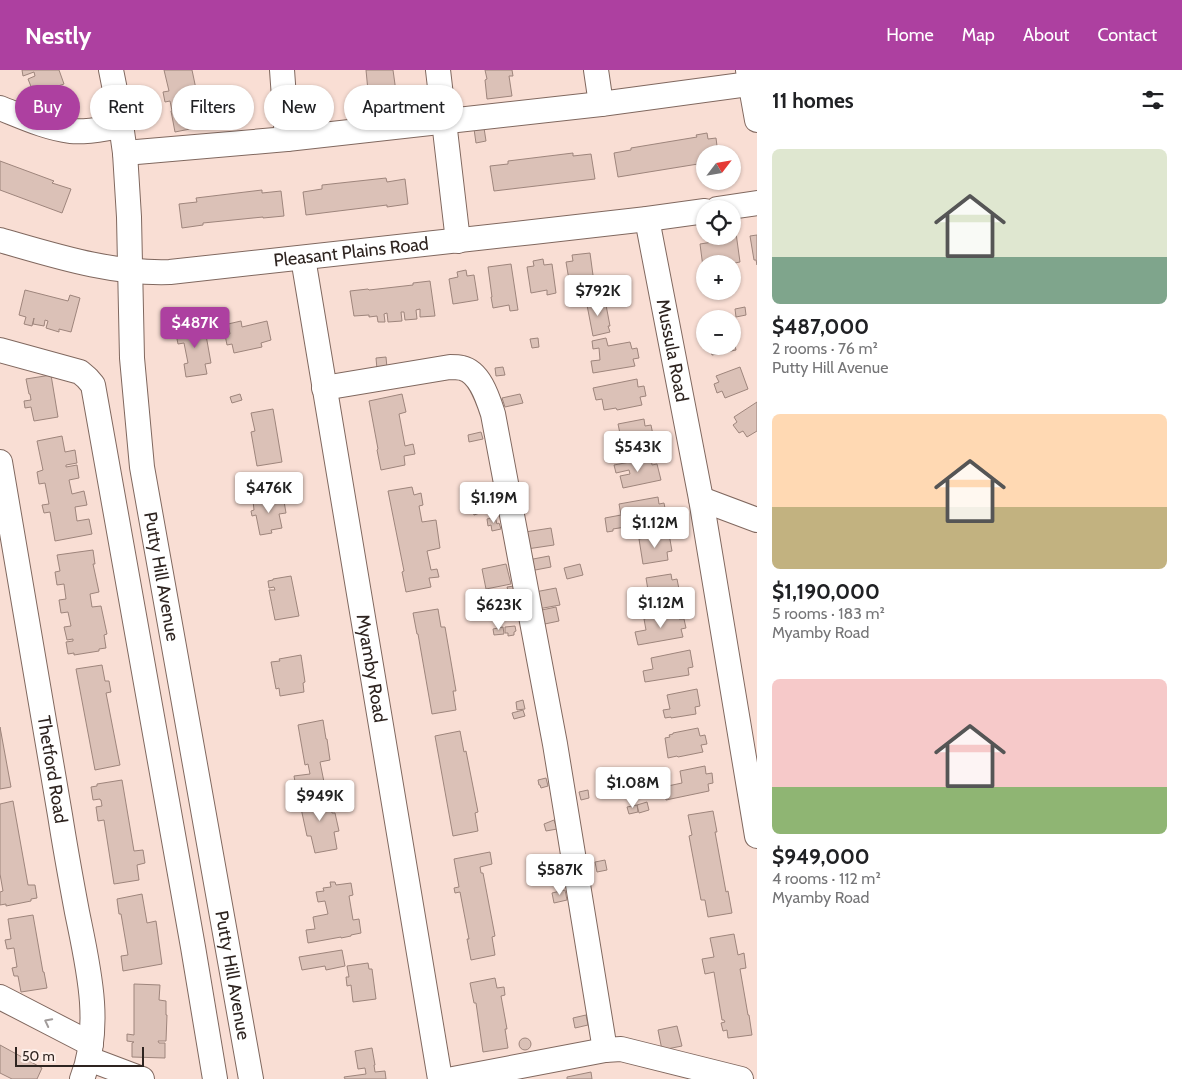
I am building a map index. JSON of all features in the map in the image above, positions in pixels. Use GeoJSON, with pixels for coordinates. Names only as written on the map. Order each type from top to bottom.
{"type":"FeatureCollection","features":[{"type":"Feature","properties":{"kind":"street","name":"Putty Hill Avenue"},"geometry":{"type":"LineString","coordinates":[[111,70],[114,85]]}},
{"type":"Feature","properties":{"kind":"street"},"geometry":{"type":"LineString","coordinates":[[282,70],[287,140]]}},
{"type":"Feature","properties":{"kind":"street"},"geometry":{"type":"LineString","coordinates":[[438,70],[440,85]]}},
{"type":"Feature","properties":{"kind":"street"},"geometry":{"type":"LineString","coordinates":[[596,70],[601,104]]}},
{"type":"Feature","properties":{"kind":"street"},"geometry":{"type":"LineString","coordinates":[[463,119],[601,104],[752,79],[757,120]]}},
{"type":"Feature","properties":{"kind":"street"},"geometry":{"type":"LineString","coordinates":[[0,108],[42,124],[71,131],[95,130]]}},
{"type":"Feature","properties":{"kind":"street","name":"Putty Hill Avenue"},"geometry":{"type":"LineString","coordinates":[[122,130],[128,217],[132,358],[142,468],[251,1079]]}},
{"type":"Feature","properties":{"kind":"street"},"geometry":{"type":"LineString","coordinates":[[125,153],[287,140],[370,130]]}},
{"type":"Feature","properties":{"kind":"street"},"geometry":{"type":"LineString","coordinates":[[445,130],[458,241]]}},
{"type":"Feature","properties":{"kind":"street"},"geometry":{"type":"LineString","coordinates":[[741,205],[757,203]]}},
{"type":"Feature","properties":{"kind":"street","name":"Pleasant Plains Road"},"geometry":{"type":"LineString","coordinates":[[0,240],[68,260],[130,272],[153,273],[458,241],[696,211]]}},
{"type":"Feature","properties":{"kind":"street","name":"Mussula Road"},"geometry":{"type":"LineString","coordinates":[[647,219],[701,499],[757,836]]}},
{"type":"Feature","properties":{"kind":"street","name":"Myamby Road"},"geometry":{"type":"LineString","coordinates":[[303,258],[440,1079]]}},
{"type":"Feature","properties":{"kind":"street"},"geometry":{"type":"LineString","coordinates":[[0,350],[80,372],[93,385],[215,1079]]}},
{"type":"Feature","properties":{"kind":"street"},"geometry":{"type":"LineString","coordinates":[[324,388],[450,367],[464,368],[472,373],[484,389],[493,414],[553,734],[605,1050]]}},
{"type":"Feature","properties":{"kind":"street","name":"Thetford Road"},"geometry":{"type":"LineString","coordinates":[[0,462],[16,547],[67,859],[90,975],[92,1019],[88,1061]]}},
{"type":"Feature","properties":{"kind":"street"},"geometry":{"type":"LineString","coordinates":[[701,499],[757,520]]}},
{"type":"Feature","properties":{"kind":"street"},"geometry":{"type":"LineString","coordinates":[[0,997],[88,1061],[142,1079]]}},
{"type":"Feature","properties":{"kind":"street"},"geometry":{"type":"LineString","coordinates":[[453,1079],[605,1050],[621,1049],[742,1079]]}},
{"type":"Feature","properties":{"kind":"building"},"geometry":{"type":"Polygon","coordinates":[[[22,70],[59,70],[64,84],[30,85],[28,79],[35,76],[34,72],[23,76],[22,70]]]}},
{"type":"Feature","properties":{"kind":"building"},"geometry":{"type":"Polygon","coordinates":[[[164,70],[192,70],[195,85],[172,85],[172,111],[170,101],[165,102],[163,92],[169,91],[164,70]]]}},
{"type":"Feature","properties":{"kind":"building"},"geometry":{"type":"Polygon","coordinates":[[[366,70],[393,70],[395,85],[367,85],[366,70]]]}},
{"type":"Feature","properties":{"kind":"building"},"geometry":{"type":"Polygon","coordinates":[[[485,70],[512,70],[513,76],[509,76],[512,96],[487,99],[485,70]]]}},
{"type":"Feature","properties":{"kind":"building"},"geometry":{"type":"Polygon","coordinates":[[[484,128],[486,141],[476,143],[474,129],[484,128]]]}},
{"type":"Feature","properties":{"kind":"building"},"geometry":{"type":"Polygon","coordinates":[[[707,133],[708,139],[716,138],[717,145],[696,145],[696,164],[618,177],[614,153],[631,150],[631,148],[697,137],[696,135],[707,133]]]}},
{"type":"Feature","properties":{"kind":"building"},"geometry":{"type":"Polygon","coordinates":[[[573,153],[573,156],[591,154],[595,179],[494,191],[490,166],[508,164],[508,161],[573,153]]]}},
{"type":"Feature","properties":{"kind":"building"},"geometry":{"type":"Polygon","coordinates":[[[0,161],[71,189],[62,213],[0,190],[0,161]]]}},
{"type":"Feature","properties":{"kind":"building"},"geometry":{"type":"Polygon","coordinates":[[[386,178],[387,182],[405,179],[408,204],[306,215],[303,192],[322,189],[322,185],[386,178]]]}},
{"type":"Feature","properties":{"kind":"building"},"geometry":{"type":"Polygon","coordinates":[[[262,190],[262,193],[281,191],[284,216],[203,223],[203,225],[182,228],[179,204],[197,202],[196,198],[262,190]]]}},
{"type":"Feature","properties":{"kind":"building"},"geometry":{"type":"Polygon","coordinates":[[[757,235],[757,265],[756,260],[754,260],[750,236],[757,235]]]}},
{"type":"Feature","properties":{"kind":"building"},"geometry":{"type":"Polygon","coordinates":[[[700,245],[738,245],[739,255],[701,255],[700,245]]]}},
{"type":"Feature","properties":{"kind":"building"},"geometry":{"type":"Polygon","coordinates":[[[590,253],[595,290],[571,292],[566,262],[573,261],[572,255],[590,253]]]}},
{"type":"Feature","properties":{"kind":"building"},"geometry":{"type":"Polygon","coordinates":[[[543,259],[544,265],[552,264],[556,293],[547,295],[547,290],[531,293],[527,267],[534,266],[533,261],[543,259]]]}},
{"type":"Feature","properties":{"kind":"building"},"geometry":{"type":"Polygon","coordinates":[[[511,264],[518,310],[510,311],[509,305],[493,308],[488,267],[511,264]]]}},
{"type":"Feature","properties":{"kind":"building"},"geometry":{"type":"Polygon","coordinates":[[[466,270],[467,276],[474,275],[478,300],[453,304],[449,279],[458,277],[457,272],[466,270]]]}},
{"type":"Feature","properties":{"kind":"building"},"geometry":{"type":"Polygon","coordinates":[[[430,281],[435,316],[420,317],[420,309],[416,310],[417,319],[405,320],[404,312],[401,312],[402,321],[388,322],[387,313],[384,314],[385,322],[378,322],[377,316],[354,316],[350,291],[413,285],[413,283],[430,281]]]}},
{"type":"Feature","properties":{"kind":"building"},"geometry":{"type":"Polygon","coordinates":[[[25,290],[68,301],[70,295],[80,298],[71,332],[59,329],[59,332],[46,328],[48,321],[45,320],[44,326],[33,324],[34,318],[32,326],[24,324],[26,317],[19,315],[25,290]]]}},
{"type":"Feature","properties":{"kind":"building"},"geometry":{"type":"Polygon","coordinates":[[[598,297],[600,306],[606,305],[610,332],[593,336],[586,300],[598,297]]]}},
{"type":"Feature","properties":{"kind":"building"},"geometry":{"type":"Polygon","coordinates":[[[745,307],[746,315],[741,316],[741,310],[735,309],[745,307]]]}},
{"type":"Feature","properties":{"kind":"building"},"geometry":{"type":"Polygon","coordinates":[[[241,321],[242,327],[267,321],[271,340],[261,343],[262,347],[234,353],[232,344],[227,345],[225,335],[230,334],[228,324],[241,321]]]}},
{"type":"Feature","properties":{"kind":"building"},"geometry":{"type":"Polygon","coordinates":[[[204,324],[211,363],[205,364],[207,374],[186,377],[184,364],[188,363],[184,343],[178,344],[175,329],[204,324]]]}},
{"type":"Feature","properties":{"kind":"building"},"geometry":{"type":"Polygon","coordinates":[[[538,338],[539,347],[532,348],[530,339],[538,338]]]}},
{"type":"Feature","properties":{"kind":"building"},"geometry":{"type":"Polygon","coordinates":[[[606,338],[608,346],[630,342],[632,349],[637,348],[639,358],[633,359],[635,366],[593,373],[591,361],[600,360],[599,348],[593,349],[592,341],[606,338]]]}},
{"type":"Feature","properties":{"kind":"building"},"geometry":{"type":"Polygon","coordinates":[[[386,357],[387,368],[377,369],[376,358],[386,357]]]}},
{"type":"Feature","properties":{"kind":"building"},"geometry":{"type":"Polygon","coordinates":[[[503,367],[505,375],[496,376],[495,368],[503,367]]]}},
{"type":"Feature","properties":{"kind":"building"},"geometry":{"type":"Polygon","coordinates":[[[740,367],[748,389],[725,398],[722,391],[717,393],[714,384],[719,382],[716,376],[740,367]]]}},
{"type":"Feature","properties":{"kind":"building"},"geometry":{"type":"Polygon","coordinates":[[[51,375],[58,417],[34,421],[31,407],[25,408],[24,401],[31,400],[26,379],[51,375]]]}},
{"type":"Feature","properties":{"kind":"building"},"geometry":{"type":"Polygon","coordinates":[[[637,379],[638,387],[644,386],[646,396],[640,397],[642,405],[617,410],[616,408],[604,410],[602,399],[596,400],[593,388],[637,379]]]}},
{"type":"Feature","properties":{"kind":"building"},"geometry":{"type":"Polygon","coordinates":[[[240,394],[242,400],[232,403],[230,397],[240,394]]]}},
{"type":"Feature","properties":{"kind":"building"},"geometry":{"type":"Polygon","coordinates":[[[402,394],[406,412],[399,414],[405,446],[413,444],[415,454],[404,456],[405,465],[381,470],[369,401],[402,394]]]}},
{"type":"Feature","properties":{"kind":"building"},"geometry":{"type":"Polygon","coordinates":[[[520,394],[523,403],[505,407],[502,398],[520,394]]]}},
{"type":"Feature","properties":{"kind":"building"},"geometry":{"type":"Polygon","coordinates":[[[757,402],[757,431],[747,437],[743,431],[739,433],[733,425],[737,422],[734,417],[757,402]]]}},
{"type":"Feature","properties":{"kind":"building"},"geometry":{"type":"Polygon","coordinates":[[[273,409],[282,462],[257,466],[251,432],[255,431],[251,413],[273,409]]]}},
{"type":"Feature","properties":{"kind":"building"},"geometry":{"type":"Polygon","coordinates":[[[644,419],[645,426],[651,425],[653,435],[647,436],[648,443],[623,448],[618,424],[644,419]]]}},
{"type":"Feature","properties":{"kind":"building"},"geometry":{"type":"Polygon","coordinates":[[[481,432],[483,439],[469,442],[468,435],[481,432]]]}},
{"type":"Feature","properties":{"kind":"building"},"geometry":{"type":"Polygon","coordinates":[[[62,436],[65,452],[75,450],[77,463],[66,465],[66,467],[77,465],[79,478],[69,480],[72,494],[84,491],[87,505],[75,507],[77,521],[89,519],[92,534],[55,541],[50,512],[44,513],[42,505],[49,504],[45,483],[39,484],[37,472],[43,470],[37,441],[62,436]]]}},
{"type":"Feature","properties":{"kind":"building"},"geometry":{"type":"Polygon","coordinates":[[[651,458],[652,465],[657,464],[661,480],[623,488],[620,476],[630,474],[629,470],[616,473],[614,465],[651,458]]]}},
{"type":"Feature","properties":{"kind":"building"},"geometry":{"type":"Polygon","coordinates":[[[412,487],[414,495],[421,493],[423,505],[419,506],[422,522],[436,520],[440,548],[427,551],[431,570],[437,569],[439,577],[429,578],[431,587],[406,592],[402,572],[404,571],[388,491],[412,487]]]}},
{"type":"Feature","properties":{"kind":"building"},"geometry":{"type":"Polygon","coordinates":[[[492,492],[497,507],[474,515],[469,500],[492,492]]]}},
{"type":"Feature","properties":{"kind":"building"},"geometry":{"type":"Polygon","coordinates":[[[283,495],[286,513],[279,514],[282,528],[271,530],[272,533],[260,535],[256,515],[252,516],[251,511],[254,510],[253,501],[283,495]]]}},
{"type":"Feature","properties":{"kind":"building"},"geometry":{"type":"Polygon","coordinates":[[[658,497],[659,504],[664,503],[666,513],[661,514],[662,521],[613,529],[613,531],[607,532],[605,518],[621,515],[619,504],[658,497]]]}},
{"type":"Feature","properties":{"kind":"building"},"geometry":{"type":"Polygon","coordinates":[[[495,517],[501,529],[492,531],[491,525],[488,526],[487,519],[495,517]]]}},
{"type":"Feature","properties":{"kind":"building"},"geometry":{"type":"Polygon","coordinates":[[[551,528],[554,545],[527,549],[525,532],[551,528]]]}},
{"type":"Feature","properties":{"kind":"building"},"geometry":{"type":"Polygon","coordinates":[[[669,534],[672,551],[667,552],[668,560],[643,564],[639,539],[669,534]]]}},
{"type":"Feature","properties":{"kind":"building"},"geometry":{"type":"Polygon","coordinates":[[[93,550],[95,564],[93,564],[99,592],[90,594],[92,607],[101,606],[107,634],[104,635],[106,648],[74,655],[74,653],[68,654],[66,642],[73,641],[73,639],[67,640],[64,627],[71,626],[68,612],[61,613],[59,600],[66,599],[64,584],[57,585],[55,572],[60,571],[57,555],[93,550]]]}},
{"type":"Feature","properties":{"kind":"building"},"geometry":{"type":"Polygon","coordinates":[[[549,556],[551,567],[530,571],[528,560],[549,556]]]}},
{"type":"Feature","properties":{"kind":"building"},"geometry":{"type":"Polygon","coordinates":[[[506,564],[511,584],[486,589],[482,569],[506,564]]]}},
{"type":"Feature","properties":{"kind":"building"},"geometry":{"type":"Polygon","coordinates":[[[580,564],[583,575],[567,579],[564,568],[580,564]]]}},
{"type":"Feature","properties":{"kind":"building"},"geometry":{"type":"Polygon","coordinates":[[[671,574],[672,580],[677,579],[679,589],[674,590],[675,598],[651,602],[650,598],[645,599],[643,591],[648,590],[646,578],[671,574]]]}},
{"type":"Feature","properties":{"kind":"building"},"geometry":{"type":"Polygon","coordinates":[[[291,576],[299,616],[275,620],[269,590],[275,590],[274,587],[269,588],[268,581],[291,576]]]}},
{"type":"Feature","properties":{"kind":"building"},"geometry":{"type":"Polygon","coordinates":[[[514,586],[517,599],[508,601],[507,587],[514,586]]]}},
{"type":"Feature","properties":{"kind":"building"},"geometry":{"type":"Polygon","coordinates":[[[556,588],[560,605],[538,609],[535,592],[556,588]]]}},
{"type":"Feature","properties":{"kind":"building"},"geometry":{"type":"Polygon","coordinates":[[[556,607],[559,621],[540,625],[537,611],[556,607]]]}},
{"type":"Feature","properties":{"kind":"building"},"geometry":{"type":"Polygon","coordinates":[[[438,609],[441,627],[445,627],[456,691],[453,691],[456,710],[432,714],[413,613],[438,609]]]}},
{"type":"Feature","properties":{"kind":"building"},"geometry":{"type":"Polygon","coordinates":[[[678,612],[679,619],[684,619],[686,628],[681,629],[683,637],[638,645],[635,632],[646,630],[644,619],[678,612]]]}},
{"type":"Feature","properties":{"kind":"building"},"geometry":{"type":"Polygon","coordinates":[[[515,626],[516,631],[514,635],[508,636],[508,633],[505,633],[505,627],[515,626]]]}},
{"type":"Feature","properties":{"kind":"building"},"geometry":{"type":"Polygon","coordinates":[[[503,627],[504,634],[494,635],[493,629],[503,627]]]}},
{"type":"Feature","properties":{"kind":"building"},"geometry":{"type":"Polygon","coordinates":[[[690,650],[693,667],[688,668],[689,675],[645,682],[643,671],[653,669],[651,658],[690,650]]]}},
{"type":"Feature","properties":{"kind":"building"},"geometry":{"type":"Polygon","coordinates":[[[301,655],[305,682],[303,683],[304,692],[280,696],[279,688],[276,689],[271,662],[301,655]]]}},
{"type":"Feature","properties":{"kind":"building"},"geometry":{"type":"Polygon","coordinates":[[[102,665],[105,681],[109,681],[111,692],[106,693],[120,765],[95,770],[76,669],[102,665]]]}},
{"type":"Feature","properties":{"kind":"building"},"geometry":{"type":"Polygon","coordinates":[[[697,689],[700,706],[695,707],[696,714],[665,718],[663,710],[670,709],[667,695],[697,689]]]}},
{"type":"Feature","properties":{"kind":"building"},"geometry":{"type":"Polygon","coordinates":[[[523,700],[525,709],[517,710],[516,702],[523,700]]]}},
{"type":"Feature","properties":{"kind":"building"},"geometry":{"type":"Polygon","coordinates":[[[523,710],[525,716],[514,719],[512,713],[523,710]]]}},
{"type":"Feature","properties":{"kind":"building"},"geometry":{"type":"Polygon","coordinates":[[[323,720],[330,760],[320,762],[324,782],[296,787],[294,776],[310,774],[308,764],[305,765],[298,725],[323,720]]]}},
{"type":"Feature","properties":{"kind":"building"},"geometry":{"type":"Polygon","coordinates":[[[0,727],[11,787],[0,789],[0,727]]]}},
{"type":"Feature","properties":{"kind":"building"},"geometry":{"type":"Polygon","coordinates":[[[698,728],[700,736],[705,735],[707,744],[701,745],[703,752],[668,758],[665,738],[670,737],[669,735],[673,733],[698,728]]]}},
{"type":"Feature","properties":{"kind":"building"},"geometry":{"type":"Polygon","coordinates":[[[460,731],[464,752],[466,751],[478,812],[475,813],[478,831],[453,836],[435,736],[460,731]]]}},
{"type":"Feature","properties":{"kind":"building"},"geometry":{"type":"Polygon","coordinates":[[[705,766],[706,774],[712,773],[713,783],[708,784],[709,791],[666,800],[663,787],[682,783],[680,771],[705,766]]]}},
{"type":"Feature","properties":{"kind":"building"},"geometry":{"type":"Polygon","coordinates":[[[546,778],[548,786],[541,788],[538,780],[546,778]]]}},
{"type":"Feature","properties":{"kind":"building"},"geometry":{"type":"Polygon","coordinates":[[[122,780],[134,851],[143,850],[145,863],[137,865],[139,880],[114,884],[104,820],[98,821],[96,807],[102,806],[101,800],[93,800],[91,787],[97,786],[97,784],[122,780]]]}},
{"type":"Feature","properties":{"kind":"building"},"geometry":{"type":"Polygon","coordinates":[[[588,790],[589,798],[581,800],[579,792],[588,790]]]}},
{"type":"Feature","properties":{"kind":"building"},"geometry":{"type":"Polygon","coordinates":[[[328,794],[332,813],[335,813],[339,831],[334,832],[337,849],[315,853],[311,836],[307,836],[299,799],[328,794]]]}},
{"type":"Feature","properties":{"kind":"building"},"geometry":{"type":"Polygon","coordinates":[[[13,801],[28,885],[35,885],[37,898],[6,906],[6,904],[0,905],[0,892],[3,891],[0,874],[0,804],[13,801]]]}},
{"type":"Feature","properties":{"kind":"building"},"geometry":{"type":"Polygon","coordinates":[[[647,802],[649,810],[639,813],[637,805],[647,802]]]}},
{"type":"Feature","properties":{"kind":"building"},"geometry":{"type":"Polygon","coordinates":[[[637,805],[638,812],[629,814],[627,807],[637,805]]]}},
{"type":"Feature","properties":{"kind":"building"},"geometry":{"type":"Polygon","coordinates":[[[713,811],[726,892],[728,891],[732,913],[708,917],[705,900],[701,900],[689,836],[692,835],[688,815],[713,811]]]}},
{"type":"Feature","properties":{"kind":"building"},"geometry":{"type":"Polygon","coordinates":[[[554,820],[557,829],[546,831],[544,824],[554,820]]]}},
{"type":"Feature","properties":{"kind":"building"},"geometry":{"type":"Polygon","coordinates":[[[490,852],[492,864],[480,867],[481,873],[483,873],[495,936],[492,937],[495,955],[471,960],[460,892],[455,893],[454,888],[459,887],[454,859],[490,852]]]}},
{"type":"Feature","properties":{"kind":"building"},"geometry":{"type":"Polygon","coordinates":[[[605,860],[607,870],[597,872],[595,862],[605,860]]]}},
{"type":"Feature","properties":{"kind":"building"},"geometry":{"type":"Polygon","coordinates":[[[330,882],[335,882],[336,885],[351,883],[353,895],[349,896],[353,920],[359,919],[361,933],[308,943],[306,930],[315,929],[313,917],[328,914],[325,901],[318,902],[316,892],[324,891],[323,888],[331,887],[330,882]]]}},
{"type":"Feature","properties":{"kind":"building"},"geometry":{"type":"Polygon","coordinates":[[[565,890],[567,900],[554,903],[552,893],[565,890]]]}},
{"type":"Feature","properties":{"kind":"building"},"geometry":{"type":"Polygon","coordinates":[[[142,894],[147,923],[156,921],[162,964],[123,971],[121,956],[128,955],[117,899],[142,894]]]}},
{"type":"Feature","properties":{"kind":"building"},"geometry":{"type":"Polygon","coordinates":[[[33,915],[47,988],[21,992],[18,976],[14,976],[12,968],[17,967],[14,948],[7,949],[5,940],[11,939],[8,919],[33,915]]]}},
{"type":"Feature","properties":{"kind":"building"},"geometry":{"type":"Polygon","coordinates":[[[734,934],[738,955],[744,953],[746,968],[740,969],[752,1035],[728,1038],[727,1030],[723,1031],[721,1023],[725,1022],[722,1020],[714,972],[705,974],[702,959],[714,957],[710,938],[734,934]]]}},
{"type":"Feature","properties":{"kind":"building"},"geometry":{"type":"Polygon","coordinates":[[[342,950],[345,966],[326,970],[325,966],[302,970],[299,957],[342,950]]]}},
{"type":"Feature","properties":{"kind":"building"},"geometry":{"type":"Polygon","coordinates":[[[368,963],[369,969],[372,969],[376,999],[353,1002],[351,985],[347,986],[346,977],[349,977],[347,966],[368,963]]]}},
{"type":"Feature","properties":{"kind":"building"},"geometry":{"type":"Polygon","coordinates":[[[495,978],[497,988],[504,987],[505,995],[501,996],[507,1029],[505,1029],[508,1048],[483,1052],[476,1003],[474,1003],[470,983],[495,978]]]}},
{"type":"Feature","properties":{"kind":"building"},"geometry":{"type":"Polygon","coordinates":[[[134,984],[160,985],[159,1000],[166,1001],[167,1015],[166,1041],[158,1041],[159,1043],[165,1043],[165,1058],[132,1057],[132,1043],[134,1042],[127,1041],[127,1034],[134,1035],[134,984]]]}},
{"type":"Feature","properties":{"kind":"building"},"geometry":{"type":"Polygon","coordinates":[[[586,1015],[588,1025],[575,1028],[573,1018],[586,1015]]]}},
{"type":"Feature","properties":{"kind":"building"},"geometry":{"type":"Polygon","coordinates":[[[677,1026],[682,1046],[662,1050],[658,1030],[677,1026]]]}},
{"type":"Feature","properties":{"kind":"building"},"geometry":{"type":"Polygon","coordinates":[[[523,1038],[527,1038],[531,1044],[527,1050],[523,1050],[519,1046],[519,1042],[523,1038]]]}},
{"type":"Feature","properties":{"kind":"building"},"geometry":{"type":"Polygon","coordinates":[[[0,1045],[42,1068],[37,1079],[12,1079],[0,1073],[0,1045]]]}},
{"type":"Feature","properties":{"kind":"building"},"geometry":{"type":"Polygon","coordinates":[[[372,1048],[375,1072],[385,1071],[386,1079],[345,1079],[344,1077],[366,1074],[365,1068],[358,1069],[355,1051],[372,1048]]]}},
{"type":"Feature","properties":{"kind":"building"},"geometry":{"type":"Polygon","coordinates":[[[591,1072],[592,1079],[567,1079],[567,1077],[591,1072]]]}}]}
